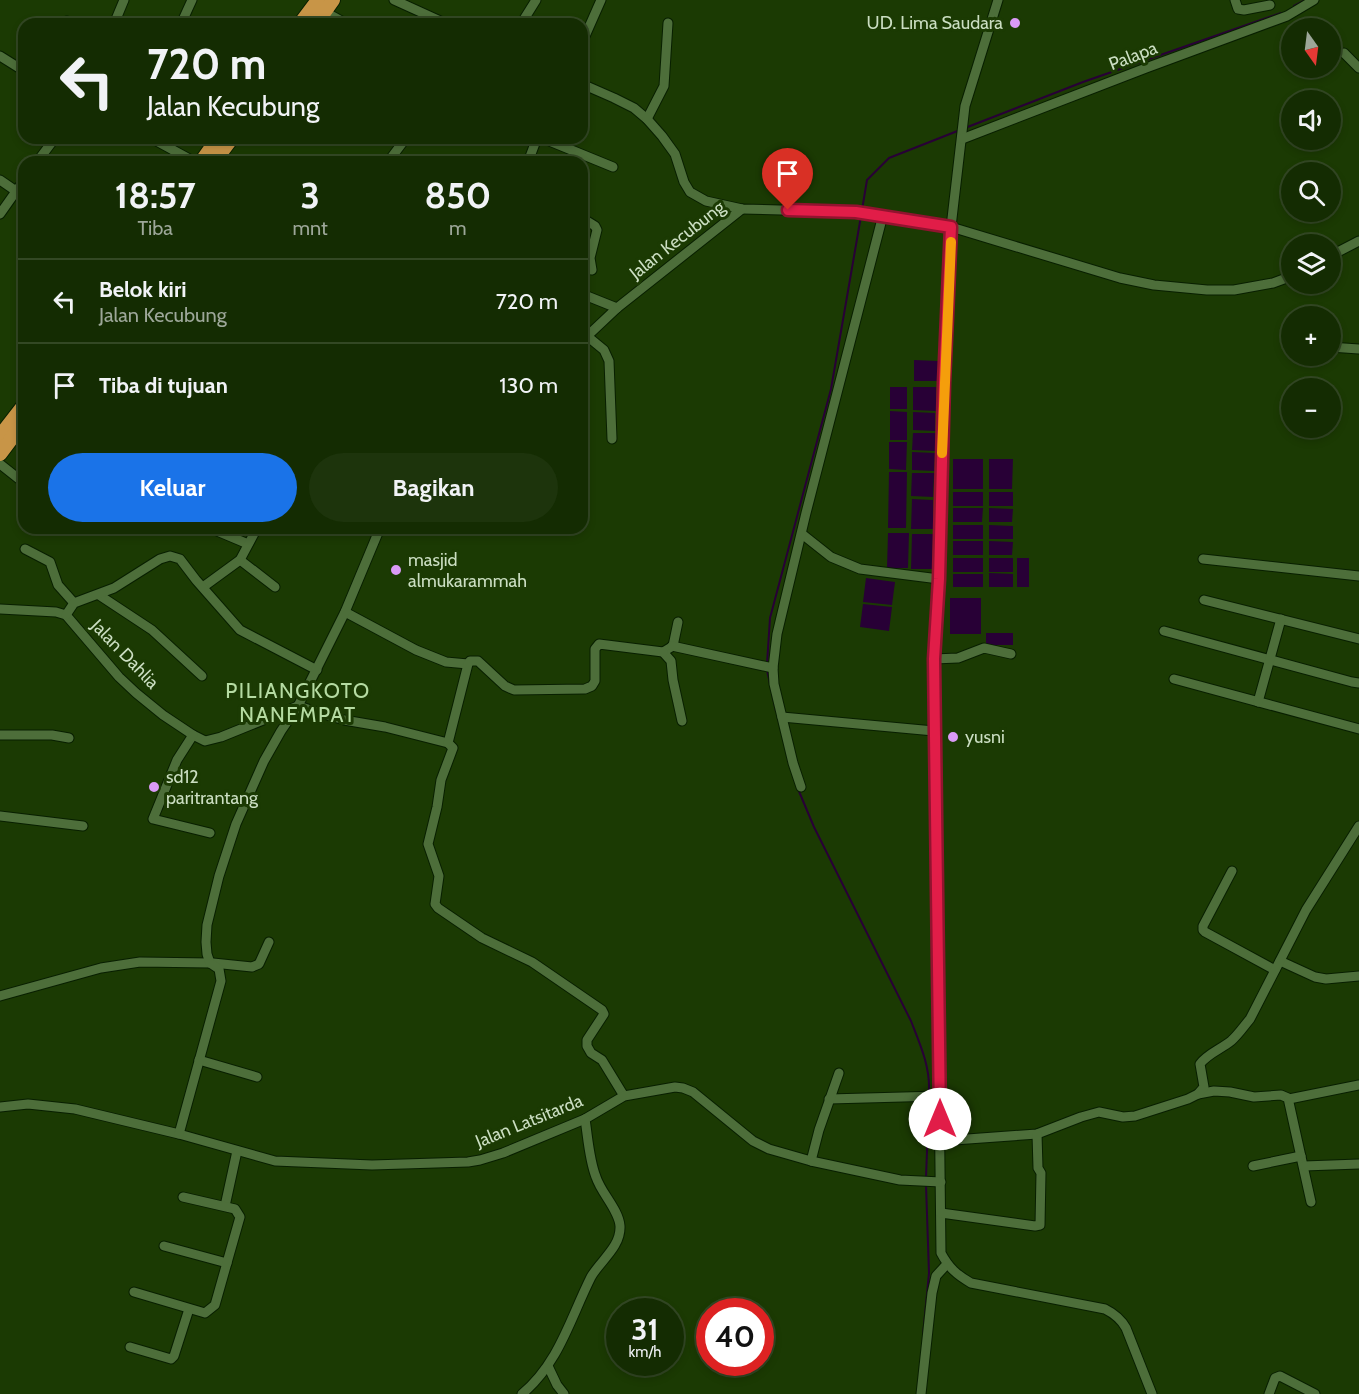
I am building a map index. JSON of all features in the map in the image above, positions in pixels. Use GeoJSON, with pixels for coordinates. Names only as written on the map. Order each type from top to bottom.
{"type":"FeatureCollection","features":[{"type":"Feature","properties":{"kind":"highway"},"geometry":{"type":"LineString","coordinates":[[308,18],[325,4]]}},
{"type":"Feature","properties":{"kind":"highway"},"geometry":{"type":"LineString","coordinates":[[319,18],[325,4]]}},
{"type":"Feature","properties":{"kind":"highway"},"geometry":{"type":"LineString","coordinates":[[0,436],[18,413]]}},
{"type":"Feature","properties":{"kind":"highway"},"geometry":{"type":"LineString","coordinates":[[0,454],[18,430]]}},
{"type":"Feature","properties":{"kind":"street"},"geometry":{"type":"LineString","coordinates":[[116,18],[124,0]]}},
{"type":"Feature","properties":{"kind":"street"},"geometry":{"type":"LineString","coordinates":[[184,18],[192,0]]}},
{"type":"Feature","properties":{"kind":"street"},"geometry":{"type":"LineString","coordinates":[[394,0],[434,18]]}},
{"type":"Feature","properties":{"kind":"street"},"geometry":{"type":"LineString","coordinates":[[525,18],[536,0]]}},
{"type":"Feature","properties":{"kind":"street"},"geometry":{"type":"LineString","coordinates":[[588,29],[601,0]]}},
{"type":"Feature","properties":{"kind":"street"},"geometry":{"type":"LineString","coordinates":[[998,0],[965,106],[951,227],[939,579],[934,659],[941,1253],[947,1264],[959,1276],[972,1283],[1105,1309],[1113,1313],[1126,1328],[1152,1394]]}},
{"type":"Feature","properties":{"kind":"street"},"geometry":{"type":"LineString","coordinates":[[1235,0],[1238,9],[1244,10],[1280,0]]}},
{"type":"Feature","properties":{"kind":"street","name":"Palapa"},"geometry":{"type":"LineString","coordinates":[[962,138],[1287,16],[1314,0]]}},
{"type":"Feature","properties":{"kind":"street"},"geometry":{"type":"LineString","coordinates":[[325,4],[340,18]]}},
{"type":"Feature","properties":{"kind":"street"},"geometry":{"type":"LineString","coordinates":[[647,119],[664,86],[668,23]]}},
{"type":"Feature","properties":{"kind":"street"},"geometry":{"type":"LineString","coordinates":[[1344,53],[1359,68]]}},
{"type":"Feature","properties":{"kind":"street"},"geometry":{"type":"LineString","coordinates":[[0,56],[18,67]]}},
{"type":"Feature","properties":{"kind":"street"},"geometry":{"type":"LineString","coordinates":[[588,87],[634,108],[647,119],[675,154],[684,182],[690,192],[706,201],[742,209]]}},
{"type":"Feature","properties":{"kind":"street"},"geometry":{"type":"LineString","coordinates":[[162,144],[184,156]]}},
{"type":"Feature","properties":{"kind":"street"},"geometry":{"type":"LineString","coordinates":[[557,144],[586,156]]}},
{"type":"Feature","properties":{"kind":"street"},"geometry":{"type":"LineString","coordinates":[[588,157],[613,167]]}},
{"type":"Feature","properties":{"kind":"street"},"geometry":{"type":"LineString","coordinates":[[0,180],[16,191]]}},
{"type":"Feature","properties":{"kind":"street"},"geometry":{"type":"LineString","coordinates":[[0,214],[18,188]]}},
{"type":"Feature","properties":{"kind":"street","name":"Jalan Kecubung"},"geometry":{"type":"LineString","coordinates":[[588,335],[617,308],[742,209],[856,212],[951,227],[1120,278],[1154,285],[1234,290],[1281,280]]}},
{"type":"Feature","properties":{"kind":"street"},"geometry":{"type":"LineString","coordinates":[[801,787],[769,667],[883,215]]}},
{"type":"Feature","properties":{"kind":"street"},"geometry":{"type":"LineString","coordinates":[[588,222],[597,230],[590,258],[592,270]]}},
{"type":"Feature","properties":{"kind":"street"},"geometry":{"type":"LineString","coordinates":[[1341,250],[1359,241]]}},
{"type":"Feature","properties":{"kind":"street"},"geometry":{"type":"LineString","coordinates":[[588,296],[617,308]]}},
{"type":"Feature","properties":{"kind":"street"},"geometry":{"type":"LineString","coordinates":[[588,340],[604,350],[609,361],[612,439]]}},
{"type":"Feature","properties":{"kind":"street"},"geometry":{"type":"LineString","coordinates":[[1341,348],[1359,349]]}},
{"type":"Feature","properties":{"kind":"street"},"geometry":{"type":"LineString","coordinates":[[0,465],[18,478]]}},
{"type":"Feature","properties":{"kind":"street"},"geometry":{"type":"LineString","coordinates":[[224,534],[248,544]]}},
{"type":"Feature","properties":{"kind":"street"},"geometry":{"type":"LineString","coordinates":[[203,587],[240,560],[254,534]]}},
{"type":"Feature","properties":{"kind":"street"},"geometry":{"type":"LineString","coordinates":[[179,1134],[221,981],[219,969],[212,963],[206,948],[207,925],[229,845],[264,761],[317,670],[345,612],[378,534]]}},
{"type":"Feature","properties":{"kind":"street"},"geometry":{"type":"LineString","coordinates":[[802,534],[831,557],[860,569],[939,579]]}},
{"type":"Feature","properties":{"kind":"street"},"geometry":{"type":"LineString","coordinates":[[25,549],[50,562],[58,585],[74,603]]}},
{"type":"Feature","properties":{"kind":"street"},"geometry":{"type":"LineString","coordinates":[[66,615],[74,603],[114,588],[160,559],[170,556],[180,559],[240,630],[317,670]]}},
{"type":"Feature","properties":{"kind":"street"},"geometry":{"type":"LineString","coordinates":[[1203,559],[1359,576]]}},
{"type":"Feature","properties":{"kind":"street"},"geometry":{"type":"LineString","coordinates":[[240,560],[275,586]]}},
{"type":"Feature","properties":{"kind":"street"},"geometry":{"type":"LineString","coordinates":[[99,595],[152,630],[202,676]]}},
{"type":"Feature","properties":{"kind":"street"},"geometry":{"type":"LineString","coordinates":[[1204,600],[1359,639]]}},
{"type":"Feature","properties":{"kind":"street","name":"Jalan Dahlia"},"geometry":{"type":"LineString","coordinates":[[0,609],[56,612],[66,615],[119,677],[136,693],[163,715],[206,741],[298,706]]}},
{"type":"Feature","properties":{"kind":"street"},"geometry":{"type":"LineString","coordinates":[[345,612],[416,650],[446,662],[468,664],[474,660],[478,661],[505,686],[514,690],[585,689],[592,686],[595,681],[595,649],[599,644],[663,652],[672,646],[678,622]]}},
{"type":"Feature","properties":{"kind":"street"},"geometry":{"type":"LineString","coordinates":[[1258,702],[1281,619]]}},
{"type":"Feature","properties":{"kind":"street"},"geometry":{"type":"LineString","coordinates":[[1164,631],[1359,683]]}},
{"type":"Feature","properties":{"kind":"street"},"geometry":{"type":"LineString","coordinates":[[672,646],[769,667]]}},
{"type":"Feature","properties":{"kind":"street"},"geometry":{"type":"LineString","coordinates":[[934,659],[958,658],[984,648],[1011,654]]}},
{"type":"Feature","properties":{"kind":"street"},"geometry":{"type":"LineString","coordinates":[[663,652],[671,661],[682,721]]}},
{"type":"Feature","properties":{"kind":"street"},"geometry":{"type":"LineString","coordinates":[[448,743],[468,664]]}},
{"type":"Feature","properties":{"kind":"street"},"geometry":{"type":"LineString","coordinates":[[1174,679],[1359,729]]}},
{"type":"Feature","properties":{"kind":"street"},"geometry":{"type":"LineString","coordinates":[[298,706],[344,720],[448,743],[453,748],[441,780],[429,844],[439,876],[435,904],[462,926],[532,962],[602,1010],[604,1014],[587,1040],[587,1046],[591,1053],[602,1060],[621,1091]]}},
{"type":"Feature","properties":{"kind":"street"},"geometry":{"type":"LineString","coordinates":[[782,717],[934,731]]}},
{"type":"Feature","properties":{"kind":"street"},"geometry":{"type":"LineString","coordinates":[[0,735],[52,735],[69,738]]}},
{"type":"Feature","properties":{"kind":"street"},"geometry":{"type":"LineString","coordinates":[[193,735],[177,760],[153,819],[210,833]]}},
{"type":"Feature","properties":{"kind":"street"},"geometry":{"type":"LineString","coordinates":[[0,816],[83,826]]}},
{"type":"Feature","properties":{"kind":"street"},"geometry":{"type":"LineString","coordinates":[[940,1141],[1037,1134],[1095,1113],[1104,1112],[1123,1117],[1136,1116],[1188,1099],[1199,1092],[1204,1083],[1200,1064],[1231,1041],[1250,1018],[1305,910],[1359,826]]}},
{"type":"Feature","properties":{"kind":"street"},"geometry":{"type":"LineString","coordinates":[[1232,871],[1203,930],[1277,966],[1326,979],[1359,976]]}},
{"type":"Feature","properties":{"kind":"street"},"geometry":{"type":"LineString","coordinates":[[0,996],[101,968],[140,962],[212,963],[252,967],[259,964],[269,942]]}},
{"type":"Feature","properties":{"kind":"street"},"geometry":{"type":"LineString","coordinates":[[199,1060],[256,1077]]}},
{"type":"Feature","properties":{"kind":"street"},"geometry":{"type":"LineString","coordinates":[[811,1161],[838,1073]]}},
{"type":"Feature","properties":{"kind":"street"},"geometry":{"type":"LineString","coordinates":[[1199,1092],[1230,1092],[1254,1097],[1281,1095],[1289,1099],[1359,1085]]}},
{"type":"Feature","properties":{"kind":"street","name":"Jalan Latsitarda"},"geometry":{"type":"LineString","coordinates":[[0,1107],[28,1104],[75,1109],[179,1134],[274,1161],[372,1166],[480,1160],[503,1153],[585,1119],[621,1091],[675,1087],[693,1092],[753,1141],[781,1154],[900,1180],[941,1182]]}},
{"type":"Feature","properties":{"kind":"street"},"geometry":{"type":"LineString","coordinates":[[829,1099],[940,1096]]}},
{"type":"Feature","properties":{"kind":"street"},"geometry":{"type":"LineString","coordinates":[[1289,1099],[1311,1202]]}},
{"type":"Feature","properties":{"kind":"street"},"geometry":{"type":"LineString","coordinates":[[522,1394],[548,1366],[591,1278],[616,1242],[619,1233],[619,1220],[600,1189],[591,1163],[585,1119]]}},
{"type":"Feature","properties":{"kind":"street"},"geometry":{"type":"LineString","coordinates":[[941,1213],[1040,1225],[1041,1173],[1038,1168],[1037,1134]]}},
{"type":"Feature","properties":{"kind":"street"},"geometry":{"type":"LineString","coordinates":[[225,1206],[237,1152]]}},
{"type":"Feature","properties":{"kind":"street"},"geometry":{"type":"LineString","coordinates":[[1253,1166],[1303,1161],[1359,1164]]}},
{"type":"Feature","properties":{"kind":"street"},"geometry":{"type":"LineString","coordinates":[[134,1292],[205,1313],[215,1305],[240,1217],[235,1209],[183,1197]]}},
{"type":"Feature","properties":{"kind":"street"},"geometry":{"type":"LineString","coordinates":[[164,1246],[226,1263]]}},
{"type":"Feature","properties":{"kind":"street"},"geometry":{"type":"LineString","coordinates":[[921,1394],[932,1293],[936,1276],[947,1264]]}},
{"type":"Feature","properties":{"kind":"street"},"geometry":{"type":"LineString","coordinates":[[130,1347],[171,1359],[174,1356],[189,1309]]}},
{"type":"Feature","properties":{"kind":"street"},"geometry":{"type":"LineString","coordinates":[[548,1366],[564,1394]]}},
{"type":"Feature","properties":{"kind":"street"},"geometry":{"type":"LineString","coordinates":[[1269,1394],[1275,1378],[1280,1376],[1315,1394]]}},
{"type":"Feature","properties":{"kind":"shaded area"},"geometry":{"type":"Polygon","coordinates":[[[914,360],[938,361],[937,381],[914,381],[914,360]]]}},
{"type":"Feature","properties":{"kind":"shaded area"},"geometry":{"type":"Polygon","coordinates":[[[890,387],[907,387],[907,409],[890,409],[890,387]]]}},
{"type":"Feature","properties":{"kind":"shaded area"},"geometry":{"type":"Polygon","coordinates":[[[913,387],[936,387],[936,411],[913,410],[913,387]]]}},
{"type":"Feature","properties":{"kind":"shaded area"},"geometry":{"type":"Polygon","coordinates":[[[890,411],[907,412],[907,440],[890,440],[890,411]]]}},
{"type":"Feature","properties":{"kind":"shaded area"},"geometry":{"type":"Polygon","coordinates":[[[913,412],[935,413],[935,431],[913,430],[913,412]]]}},
{"type":"Feature","properties":{"kind":"shaded area"},"geometry":{"type":"Polygon","coordinates":[[[913,433],[935,433],[935,451],[912,450],[913,433]]]}},
{"type":"Feature","properties":{"kind":"shaded area"},"geometry":{"type":"Polygon","coordinates":[[[889,442],[907,442],[906,470],[889,469],[889,442]]]}},
{"type":"Feature","properties":{"kind":"shaded area"},"geometry":{"type":"Polygon","coordinates":[[[912,452],[935,453],[934,471],[912,470],[912,452]]]}},
{"type":"Feature","properties":{"kind":"shaded area"},"geometry":{"type":"Polygon","coordinates":[[[953,459],[983,459],[983,489],[953,489],[953,459]]]}},
{"type":"Feature","properties":{"kind":"shaded area"},"geometry":{"type":"Polygon","coordinates":[[[989,459],[1013,459],[1012,489],[989,489],[989,459]]]}},
{"type":"Feature","properties":{"kind":"shaded area"},"geometry":{"type":"Polygon","coordinates":[[[889,472],[907,472],[906,528],[888,528],[889,472]]]}},
{"type":"Feature","properties":{"kind":"shaded area"},"geometry":{"type":"Polygon","coordinates":[[[912,473],[934,473],[933,497],[911,496],[912,473]]]}},
{"type":"Feature","properties":{"kind":"shaded area"},"geometry":{"type":"Polygon","coordinates":[[[953,492],[983,492],[983,506],[953,506],[953,492]]]}},
{"type":"Feature","properties":{"kind":"shaded area"},"geometry":{"type":"Polygon","coordinates":[[[989,492],[1013,492],[1013,506],[989,506],[989,492]]]}},
{"type":"Feature","properties":{"kind":"shaded area"},"geometry":{"type":"Polygon","coordinates":[[[912,499],[933,500],[933,529],[911,529],[912,499]]]}},
{"type":"Feature","properties":{"kind":"shaded area"},"geometry":{"type":"Polygon","coordinates":[[[953,508],[983,508],[982,522],[953,522],[953,508]]]}},
{"type":"Feature","properties":{"kind":"shaded area"},"geometry":{"type":"Polygon","coordinates":[[[989,508],[1013,509],[1012,522],[989,522],[989,508]]]}},
{"type":"Feature","properties":{"kind":"shaded area"},"geometry":{"type":"Polygon","coordinates":[[[953,525],[983,525],[983,539],[953,539],[953,525]]]}},
{"type":"Feature","properties":{"kind":"shaded area"},"geometry":{"type":"Polygon","coordinates":[[[989,525],[1013,526],[1013,539],[989,539],[989,525]]]}},
{"type":"Feature","properties":{"kind":"shaded area"},"geometry":{"type":"Polygon","coordinates":[[[888,533],[909,533],[908,568],[887,568],[888,533]]]}},
{"type":"Feature","properties":{"kind":"shaded area"},"geometry":{"type":"Polygon","coordinates":[[[912,534],[933,534],[932,569],[911,569],[912,534]]]}},
{"type":"Feature","properties":{"kind":"shaded area"},"geometry":{"type":"Polygon","coordinates":[[[953,541],[983,541],[983,555],[953,555],[953,541]]]}},
{"type":"Feature","properties":{"kind":"shaded area"},"geometry":{"type":"Polygon","coordinates":[[[989,541],[1013,542],[1012,555],[989,555],[989,541]]]}},
{"type":"Feature","properties":{"kind":"shaded area"},"geometry":{"type":"Polygon","coordinates":[[[953,558],[983,558],[983,572],[953,572],[953,558]]]}},
{"type":"Feature","properties":{"kind":"shaded area"},"geometry":{"type":"Polygon","coordinates":[[[989,558],[1013,558],[1013,572],[989,572],[989,558]]]}},
{"type":"Feature","properties":{"kind":"shaded area"},"geometry":{"type":"Polygon","coordinates":[[[1017,558],[1029,558],[1029,587],[1017,587],[1017,558]]]}},
{"type":"Feature","properties":{"kind":"shaded area"},"geometry":{"type":"Polygon","coordinates":[[[989,573],[1013,574],[1013,587],[989,587],[989,573]]]}},
{"type":"Feature","properties":{"kind":"shaded area"},"geometry":{"type":"Polygon","coordinates":[[[953,574],[983,574],[983,587],[953,587],[953,574]]]}},
{"type":"Feature","properties":{"kind":"shaded area"},"geometry":{"type":"Polygon","coordinates":[[[866,578],[895,582],[892,605],[863,602],[866,578]]]}},
{"type":"Feature","properties":{"kind":"shaded area"},"geometry":{"type":"Polygon","coordinates":[[[950,598],[981,598],[981,634],[950,634],[950,598]]]}},
{"type":"Feature","properties":{"kind":"shaded area"},"geometry":{"type":"Polygon","coordinates":[[[863,604],[892,607],[889,631],[860,627],[863,604]]]}},
{"type":"Feature","properties":{"kind":"shaded area"},"geometry":{"type":"Polygon","coordinates":[[[986,633],[1013,633],[1013,645],[986,645],[986,633]]]}},
{"type":"Feature","properties":{"kind":"waterway"},"geometry":{"type":"LineString","coordinates":[[1294,6],[1305,0]]}},
{"type":"Feature","properties":{"kind":"waterway"},"geometry":{"type":"LineString","coordinates":[[965,128],[1083,82],[1281,13]]}},
{"type":"Feature","properties":{"kind":"waterway"},"geometry":{"type":"LineString","coordinates":[[862,210],[867,180],[889,158],[960,130]]}},
{"type":"Feature","properties":{"kind":"waterway"},"geometry":{"type":"LineString","coordinates":[[767,664],[770,618],[831,389],[861,216]]}},
{"type":"Feature","properties":{"kind":"waterway"},"geometry":{"type":"LineString","coordinates":[[767,670],[776,711]]}},
{"type":"Feature","properties":{"kind":"waterway"},"geometry":{"type":"LineString","coordinates":[[798,789],[814,827],[911,1021],[926,1064],[929,1091]]}},
{"type":"Feature","properties":{"kind":"waterway"},"geometry":{"type":"LineString","coordinates":[[926,1177],[929,1100]]}},
{"type":"Feature","properties":{"kind":"waterway"},"geometry":{"type":"LineString","coordinates":[[923,1335],[929,1273],[926,1185]]}},
{"type":"Feature","properties":{"kind":"slow traffic"},"geometry":{"type":"LineString","coordinates":[[942,453],[951,242]]}},
{"type":"Feature","properties":{"kind":"place","name":"UD. Lima Saudara"},"geometry":{"type":"Point","coordinates":[1015,23]}},
{"type":"Feature","properties":{"kind":"place","name":"masjid almukarammah"},"geometry":{"type":"Point","coordinates":[396,570]}},
{"type":"Feature","properties":{"kind":"place","name":"yusni"},"geometry":{"type":"Point","coordinates":[953,737]}},
{"type":"Feature","properties":{"kind":"place","name":"sd12 paritrantang"},"geometry":{"type":"Point","coordinates":[154,787]}},
{"type":"Feature","properties":{"kind":"district","name":"PILIANGKOTO NANEMPAT"},"geometry":{"type":"Point","coordinates":[298,703]}},
{"type":"Feature","properties":{"kind":"route"},"geometry":{"type":"LineString","coordinates":[[788,210],[856,212],[951,227],[941,466],[939,579],[934,659],[940,1119]]}}]}
